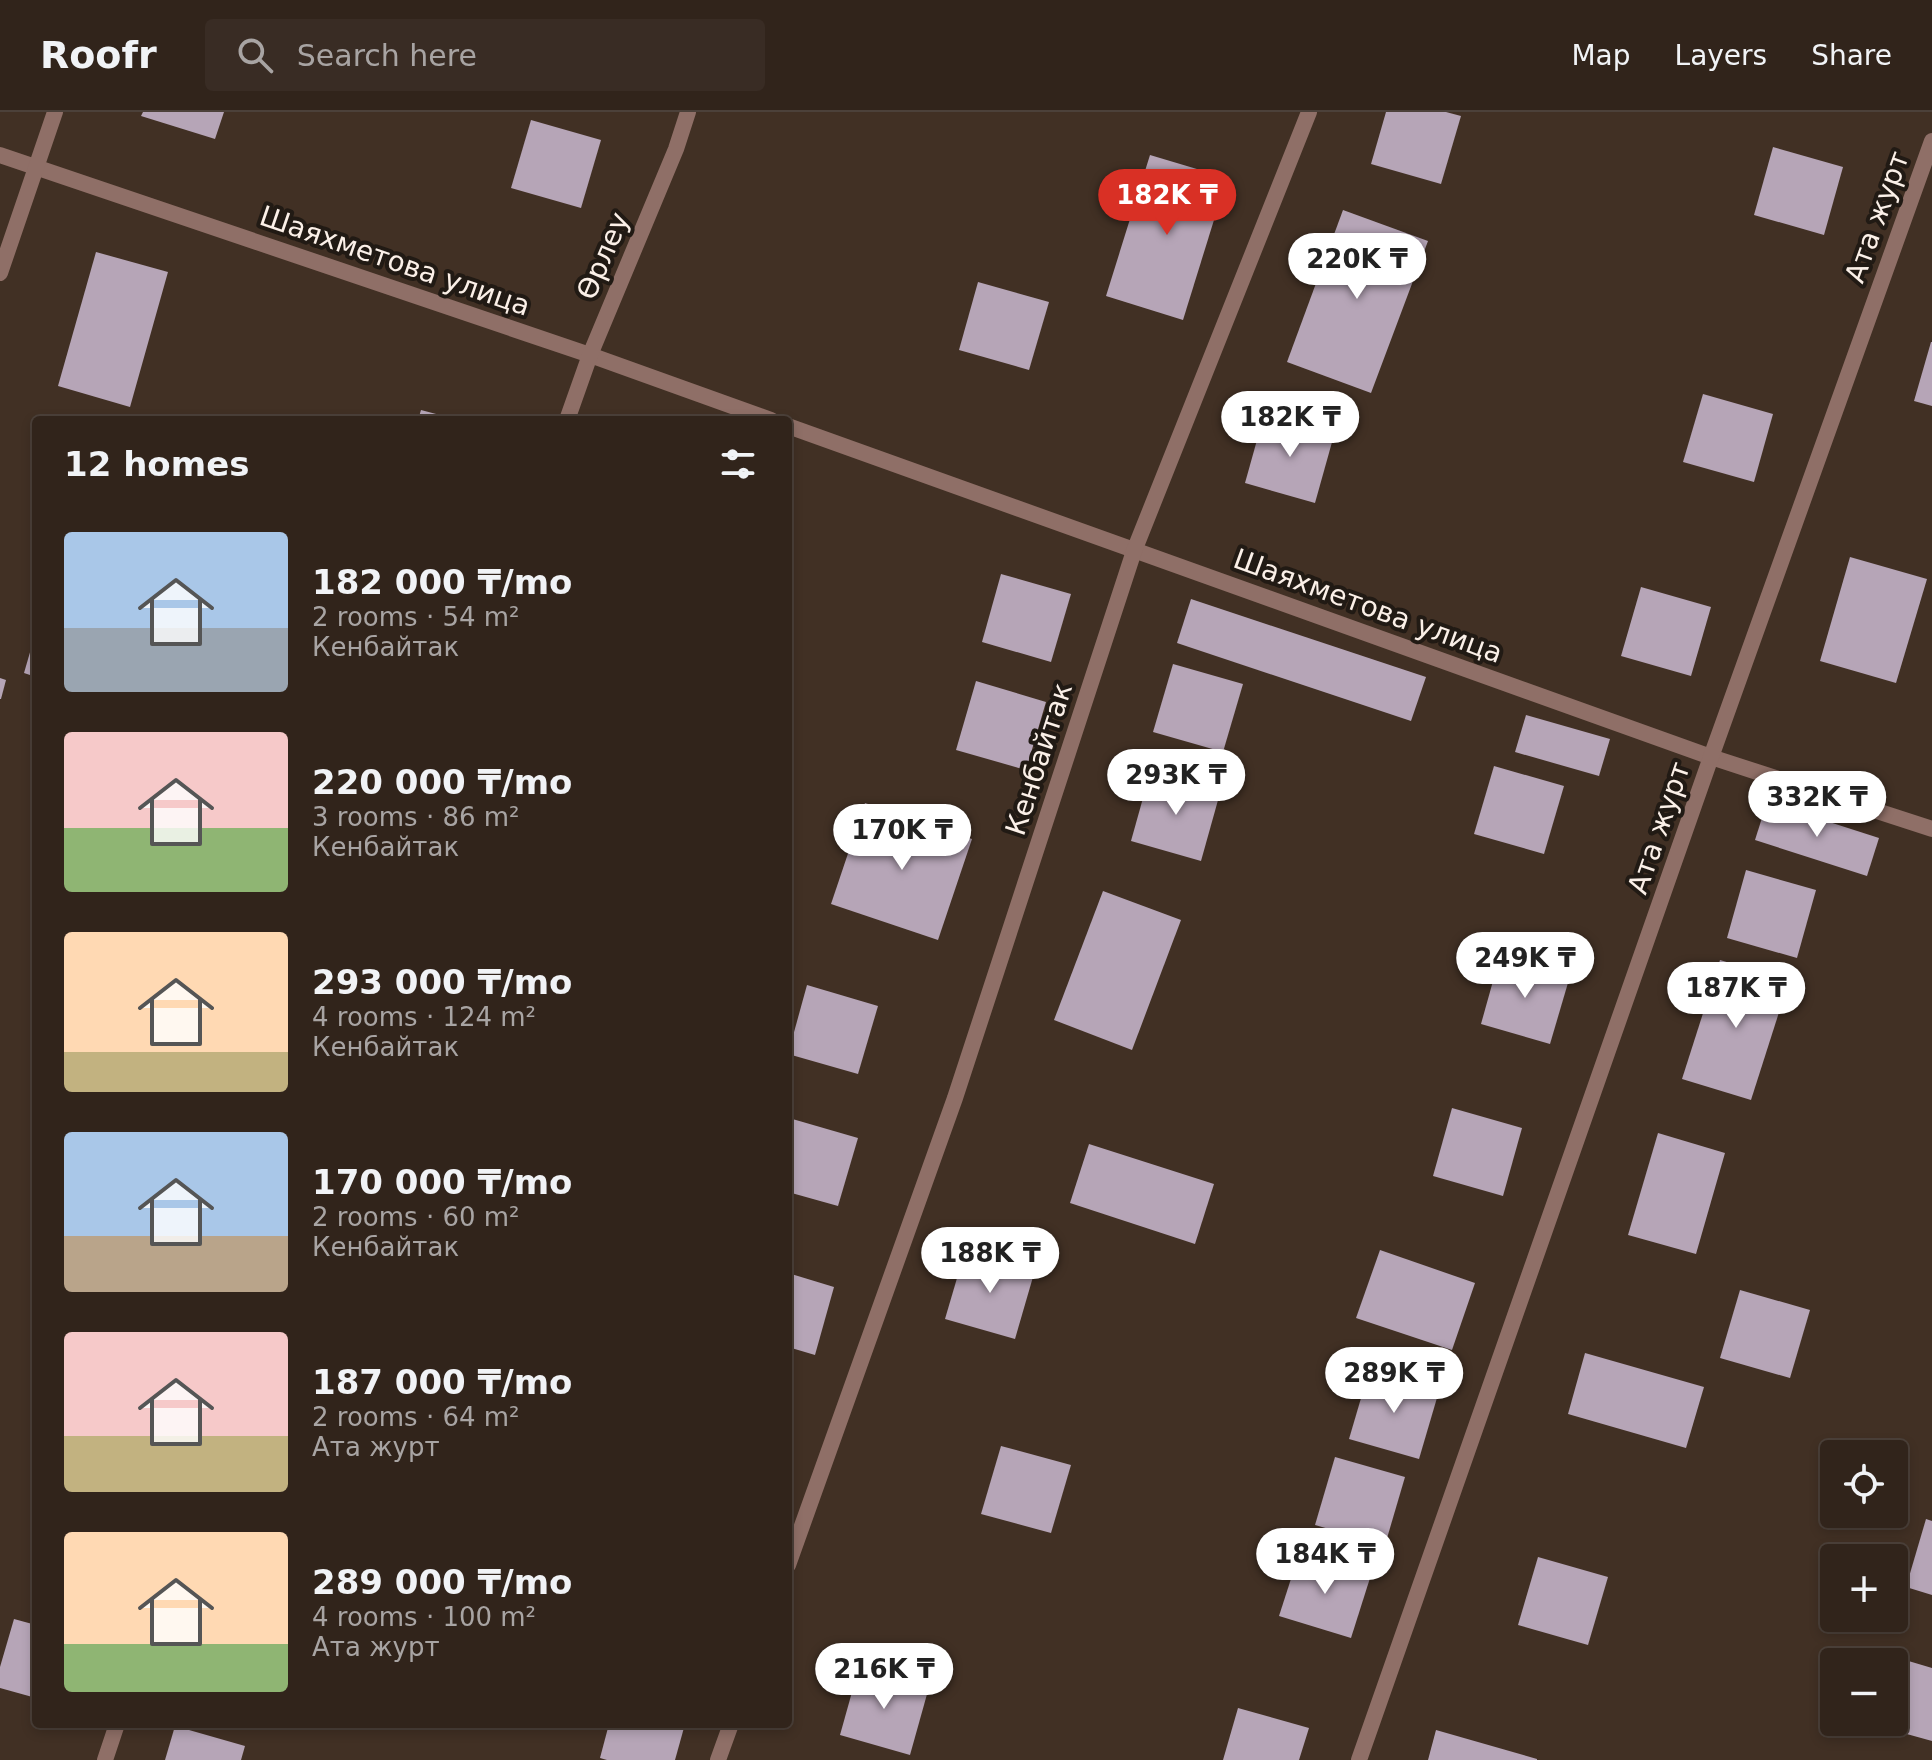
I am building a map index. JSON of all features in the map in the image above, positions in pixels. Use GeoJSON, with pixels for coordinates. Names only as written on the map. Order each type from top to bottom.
{"type":"FeatureCollection","features":[{"type":"Feature","properties":{"kind":"street"},"geometry":{"type":"LineString","coordinates":[[0,273],[55,112]]}},
{"type":"Feature","properties":{"kind":"street","name":"Өрлеу"},"geometry":{"type":"LineString","coordinates":[[568,416],[688,112]]}},
{"type":"Feature","properties":{"kind":"street","name":"Кенбайтак"},"geometry":{"type":"LineString","coordinates":[[792,1554],[955,1098],[1134,551],[1309,112]]}},
{"type":"Feature","properties":{"kind":"street","name":"Ата журт"},"geometry":{"type":"LineString","coordinates":[[1359,1760],[1711,757],[1932,141]]}},
{"type":"Feature","properties":{"kind":"street","name":"Шаяхметова улица"},"geometry":{"type":"LineString","coordinates":[[0,155],[590,355],[760,416]]}},
{"type":"Feature","properties":{"kind":"street","name":"Шаяхметова улица"},"geometry":{"type":"LineString","coordinates":[[792,427],[1711,757],[1932,829]]}},
{"type":"Feature","properties":{"kind":"street"},"geometry":{"type":"LineString","coordinates":[[105,1760],[116,1728]]}},
{"type":"Feature","properties":{"kind":"street"},"geometry":{"type":"LineString","coordinates":[[718,1760],[730,1728]]}},
{"type":"Feature","properties":{"kind":"building"},"geometry":{"type":"Polygon","coordinates":[[[143,112],[224,112],[215,139],[141,116],[143,112]]]}},
{"type":"Feature","properties":{"kind":"building"},"geometry":{"type":"Polygon","coordinates":[[[1386,112],[1446,112],[1461,116],[1441,184],[1371,164],[1386,112]]]}},
{"type":"Feature","properties":{"kind":"building"},"geometry":{"type":"Polygon","coordinates":[[[531,120],[601,140],[581,208],[511,188],[531,120]]]}},
{"type":"Feature","properties":{"kind":"building"},"geometry":{"type":"Polygon","coordinates":[[[1773,147],[1843,167],[1824,235],[1754,215],[1773,147]]]}},
{"type":"Feature","properties":{"kind":"building"},"geometry":{"type":"Polygon","coordinates":[[[1150,155],[1227,178],[1183,320],[1106,296],[1150,155]]]}},
{"type":"Feature","properties":{"kind":"building"},"geometry":{"type":"Polygon","coordinates":[[[1343,210],[1428,241],[1371,393],[1287,362],[1343,210]]]}},
{"type":"Feature","properties":{"kind":"building"},"geometry":{"type":"Polygon","coordinates":[[[96,252],[168,272],[130,407],[58,386],[96,252]]]}},
{"type":"Feature","properties":{"kind":"building"},"geometry":{"type":"Polygon","coordinates":[[[978,282],[1049,302],[1029,370],[959,350],[978,282]]]}},
{"type":"Feature","properties":{"kind":"building"},"geometry":{"type":"Polygon","coordinates":[[[1932,342],[1932,406],[1914,401],[1932,342]]]}},
{"type":"Feature","properties":{"kind":"building"},"geometry":{"type":"Polygon","coordinates":[[[1703,394],[1773,414],[1754,482],[1683,462],[1703,394]]]}},
{"type":"Feature","properties":{"kind":"building"},"geometry":{"type":"Polygon","coordinates":[[[421,410],[444,416],[419,416],[421,410]]]}},
{"type":"Feature","properties":{"kind":"building"},"geometry":{"type":"Polygon","coordinates":[[[1264,415],[1334,435],[1315,503],[1245,483],[1264,415]]]}},
{"type":"Feature","properties":{"kind":"building"},"geometry":{"type":"Polygon","coordinates":[[[1850,557],[1927,579],[1896,683],[1820,661],[1850,557]]]}},
{"type":"Feature","properties":{"kind":"building"},"geometry":{"type":"Polygon","coordinates":[[[1001,574],[1071,594],[1051,662],[982,642],[1001,574]]]}},
{"type":"Feature","properties":{"kind":"building"},"geometry":{"type":"Polygon","coordinates":[[[1641,587],[1711,607],[1691,676],[1621,656],[1641,587]]]}},
{"type":"Feature","properties":{"kind":"building"},"geometry":{"type":"Polygon","coordinates":[[[1191,599],[1426,677],[1411,721],[1177,643],[1191,599]]]}},
{"type":"Feature","properties":{"kind":"building"},"geometry":{"type":"Polygon","coordinates":[[[32,645],[32,676],[24,673],[32,645]]]}},
{"type":"Feature","properties":{"kind":"building"},"geometry":{"type":"Polygon","coordinates":[[[1173,664],[1243,684],[1223,752],[1153,732],[1173,664]]]}},
{"type":"Feature","properties":{"kind":"building"},"geometry":{"type":"Polygon","coordinates":[[[0,678],[6,680],[1,699],[0,699],[0,678]]]}},
{"type":"Feature","properties":{"kind":"building"},"geometry":{"type":"Polygon","coordinates":[[[976,681],[1046,702],[1026,770],[956,750],[976,681]]]}},
{"type":"Feature","properties":{"kind":"building"},"geometry":{"type":"Polygon","coordinates":[[[1526,715],[1610,739],[1599,776],[1515,752],[1526,715]]]}},
{"type":"Feature","properties":{"kind":"building"},"geometry":{"type":"Polygon","coordinates":[[[1494,766],[1564,786],[1544,854],[1474,834],[1494,766]]]}},
{"type":"Feature","properties":{"kind":"building"},"geometry":{"type":"Polygon","coordinates":[[[1150,773],[1220,793],[1201,861],[1131,841],[1150,773]]]}},
{"type":"Feature","properties":{"kind":"building"},"geometry":{"type":"Polygon","coordinates":[[[1767,802],[1879,838],[1867,876],[1755,840],[1767,802]]]}},
{"type":"Feature","properties":{"kind":"building"},"geometry":{"type":"Polygon","coordinates":[[[865,803],[972,839],[938,940],[831,904],[865,803]]]}},
{"type":"Feature","properties":{"kind":"building"},"geometry":{"type":"Polygon","coordinates":[[[1746,870],[1816,890],[1797,958],[1727,938],[1746,870]]]}},
{"type":"Feature","properties":{"kind":"building"},"geometry":{"type":"Polygon","coordinates":[[[1103,891],[1181,920],[1132,1050],[1054,1020],[1103,891]]]}},
{"type":"Feature","properties":{"kind":"building"},"geometry":{"type":"Polygon","coordinates":[[[1500,956],[1570,976],[1550,1044],[1481,1024],[1500,956]]]}},
{"type":"Feature","properties":{"kind":"building"},"geometry":{"type":"Polygon","coordinates":[[[1720,960],[1789,981],[1751,1100],[1682,1079],[1720,960]]]}},
{"type":"Feature","properties":{"kind":"building"},"geometry":{"type":"Polygon","coordinates":[[[807,985],[878,1006],[858,1074],[792,1055],[792,1039],[807,985]]]}},
{"type":"Feature","properties":{"kind":"building"},"geometry":{"type":"Polygon","coordinates":[[[1452,1108],[1522,1128],[1503,1196],[1433,1176],[1452,1108]]]}},
{"type":"Feature","properties":{"kind":"building"},"geometry":{"type":"Polygon","coordinates":[[[792,1119],[858,1138],[838,1206],[792,1193],[792,1119]]]}},
{"type":"Feature","properties":{"kind":"building"},"geometry":{"type":"Polygon","coordinates":[[[1658,1133],[1725,1153],[1696,1254],[1628,1235],[1658,1133]]]}},
{"type":"Feature","properties":{"kind":"building"},"geometry":{"type":"Polygon","coordinates":[[[1089,1144],[1214,1184],[1195,1244],[1070,1203],[1089,1144]]]}},
{"type":"Feature","properties":{"kind":"building"},"geometry":{"type":"Polygon","coordinates":[[[1380,1250],[1475,1283],[1452,1350],[1356,1318],[1380,1250]]]}},
{"type":"Feature","properties":{"kind":"building"},"geometry":{"type":"Polygon","coordinates":[[[965,1251],[1035,1270],[1015,1339],[945,1319],[965,1251]]]}},
{"type":"Feature","properties":{"kind":"building"},"geometry":{"type":"Polygon","coordinates":[[[792,1274],[834,1287],[815,1355],[792,1348],[792,1274]]]}},
{"type":"Feature","properties":{"kind":"building"},"geometry":{"type":"Polygon","coordinates":[[[1740,1290],[1810,1310],[1790,1378],[1720,1358],[1740,1290]]]}},
{"type":"Feature","properties":{"kind":"building"},"geometry":{"type":"Polygon","coordinates":[[[1585,1353],[1704,1387],[1686,1448],[1568,1414],[1585,1353]]]}},
{"type":"Feature","properties":{"kind":"building"},"geometry":{"type":"Polygon","coordinates":[[[1369,1371],[1439,1391],[1419,1459],[1349,1439],[1369,1371]]]}},
{"type":"Feature","properties":{"kind":"building"},"geometry":{"type":"Polygon","coordinates":[[[1001,1446],[1071,1465],[1051,1533],[981,1514],[1001,1446]]]}},
{"type":"Feature","properties":{"kind":"building"},"geometry":{"type":"Polygon","coordinates":[[[1335,1457],[1405,1477],[1385,1545],[1315,1525],[1335,1457]]]}},
{"type":"Feature","properties":{"kind":"building"},"geometry":{"type":"Polygon","coordinates":[[[1926,1519],[1932,1521],[1932,1595],[1908,1588],[1926,1519]]]}},
{"type":"Feature","properties":{"kind":"building"},"geometry":{"type":"Polygon","coordinates":[[[1299,1554],[1370,1578],[1351,1638],[1279,1616],[1299,1554]]]}},
{"type":"Feature","properties":{"kind":"building"},"geometry":{"type":"Polygon","coordinates":[[[1538,1557],[1608,1577],[1588,1645],[1518,1625],[1538,1557]]]}},
{"type":"Feature","properties":{"kind":"building"},"geometry":{"type":"Polygon","coordinates":[[[14,1619],[32,1624],[32,1697],[0,1688],[0,1667],[14,1619]]]}},
{"type":"Feature","properties":{"kind":"building"},"geometry":{"type":"Polygon","coordinates":[[[1908,1661],[1932,1668],[1932,1741],[1908,1734],[1908,1661]]]}},
{"type":"Feature","properties":{"kind":"building"},"geometry":{"type":"Polygon","coordinates":[[[859,1667],[929,1687],[910,1755],[840,1735],[859,1667]]]}},
{"type":"Feature","properties":{"kind":"building"},"geometry":{"type":"Polygon","coordinates":[[[1238,1708],[1309,1728],[1299,1760],[1223,1760],[1238,1708]]]}},
{"type":"Feature","properties":{"kind":"building"},"geometry":{"type":"Polygon","coordinates":[[[174,1728],[245,1746],[241,1760],[165,1760],[174,1728]]]}},
{"type":"Feature","properties":{"kind":"building"},"geometry":{"type":"Polygon","coordinates":[[[608,1728],[684,1728],[675,1760],[600,1758],[608,1728]]]}},
{"type":"Feature","properties":{"kind":"building"},"geometry":{"type":"Polygon","coordinates":[[[1436,1730],[1537,1759],[1537,1760],[1428,1760],[1436,1730]]]}}]}
